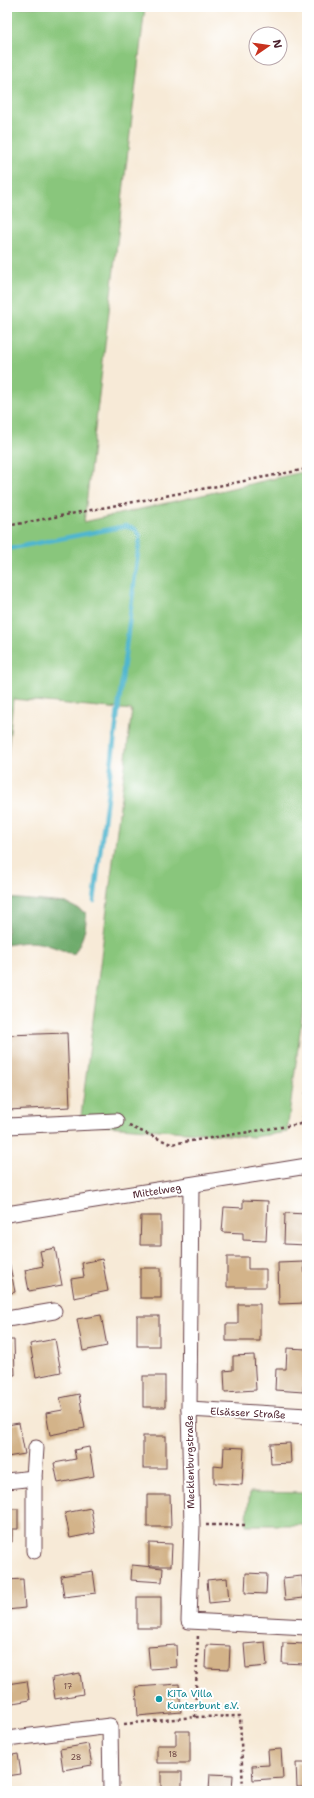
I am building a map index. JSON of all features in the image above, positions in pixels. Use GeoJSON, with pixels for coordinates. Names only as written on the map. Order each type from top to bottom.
{"type":"FeatureCollection","features":[{"type":"Feature","properties":{"kind":"street"},"geometry":{"type":"LineString","coordinates":[[7,1126],[116,1121]]}},
{"type":"Feature","properties":{"kind":"street","name":"Mittelweg"},"geometry":{"type":"LineString","coordinates":[[7,1214],[191,1186],[307,1166]]}},
{"type":"Feature","properties":{"kind":"street","name":"Mecklenburgstraße"},"geometry":{"type":"LineString","coordinates":[[191,1186],[189,1409],[192,1525],[189,1621],[198,1622]]}},
{"type":"Feature","properties":{"kind":"street"},"geometry":{"type":"LineString","coordinates":[[7,1319],[54,1311]]}},
{"type":"Feature","properties":{"kind":"street","name":"Elsässer Straße"},"geometry":{"type":"LineString","coordinates":[[189,1409],[307,1416]]}},
{"type":"Feature","properties":{"kind":"street"},"geometry":{"type":"LineString","coordinates":[[34,1551],[34,1478],[36,1448]]}},
{"type":"Feature","properties":{"kind":"street"},"geometry":{"type":"LineString","coordinates":[[7,1481],[34,1478]]}},
{"type":"Feature","properties":{"kind":"street"},"geometry":{"type":"LineString","coordinates":[[198,1622],[307,1627]]}},
{"type":"Feature","properties":{"kind":"street"},"geometry":{"type":"LineString","coordinates":[[7,1739],[110,1726],[111,1791]]}},
{"type":"Feature","properties":{"kind":"path"},"geometry":{"type":"LineString","coordinates":[[7,526],[307,469]]}},
{"type":"Feature","properties":{"kind":"path"},"geometry":{"type":"LineString","coordinates":[[302,1124],[307,1086]]}},
{"type":"Feature","properties":{"kind":"path"},"geometry":{"type":"LineString","coordinates":[[116,1121],[171,1144],[307,1123]]}},
{"type":"Feature","properties":{"kind":"path"},"geometry":{"type":"LineString","coordinates":[[192,1525],[246,1525]]}},
{"type":"Feature","properties":{"kind":"path"},"geometry":{"type":"LineString","coordinates":[[195,1717],[198,1622]]}},
{"type":"Feature","properties":{"kind":"path"},"geometry":{"type":"LineString","coordinates":[[110,1726],[195,1717],[240,1716],[243,1791]]}},
{"type":"Feature","properties":{"kind":"green space"},"geometry":{"type":"Polygon","coordinates":[[[7,7],[145,7],[84,522],[307,471],[307,978],[287,1132],[253,1137],[80,1124],[132,710],[13,699],[7,763],[7,7]]]}},
{"type":"Feature","properties":{"kind":"green space"},"geometry":{"type":"Polygon","coordinates":[[[7,898],[66,903],[86,913],[86,924],[83,935],[74,954],[35,942],[7,945],[7,898]]]}},
{"type":"Feature","properties":{"kind":"green space"},"geometry":{"type":"Polygon","coordinates":[[[250,1492],[307,1493],[307,1525],[246,1525],[250,1492]]]}},
{"type":"Feature","properties":{"kind":"building"},"geometry":{"type":"Polygon","coordinates":[[[67,1033],[70,1107],[7,1110],[7,1035],[67,1033]]]}},
{"type":"Feature","properties":{"kind":"building"},"geometry":{"type":"Polygon","coordinates":[[[243,1200],[268,1201],[266,1241],[243,1240],[243,1233],[222,1232],[224,1207],[243,1208],[243,1200]]]}},
{"type":"Feature","properties":{"kind":"building"},"geometry":{"type":"Polygon","coordinates":[[[285,1213],[307,1214],[307,1245],[284,1244],[285,1213]]]}},
{"type":"Feature","properties":{"kind":"building"},"geometry":{"type":"Polygon","coordinates":[[[141,1216],[161,1216],[161,1245],[140,1245],[141,1216]]]}},
{"type":"Feature","properties":{"kind":"building"},"geometry":{"type":"Polygon","coordinates":[[[55,1248],[62,1285],[29,1291],[25,1270],[43,1266],[40,1251],[55,1248]]]}},
{"type":"Feature","properties":{"kind":"building"},"geometry":{"type":"Polygon","coordinates":[[[227,1257],[248,1257],[248,1269],[266,1269],[266,1287],[227,1287],[227,1257]]]}},
{"type":"Feature","properties":{"kind":"building"},"geometry":{"type":"Polygon","coordinates":[[[102,1259],[108,1291],[74,1298],[71,1279],[84,1277],[82,1263],[102,1259]]]}},
{"type":"Feature","properties":{"kind":"building"},"geometry":{"type":"Polygon","coordinates":[[[7,1261],[9,1261],[15,1292],[7,1294],[7,1261]]]}},
{"type":"Feature","properties":{"kind":"building"},"geometry":{"type":"Polygon","coordinates":[[[304,1262],[306,1303],[279,1304],[278,1263],[304,1262]]]}},
{"type":"Feature","properties":{"kind":"building"},"geometry":{"type":"Polygon","coordinates":[[[140,1268],[161,1268],[161,1298],[140,1298],[140,1268]]]}},
{"type":"Feature","properties":{"kind":"building"},"geometry":{"type":"Polygon","coordinates":[[[238,1304],[260,1304],[260,1341],[226,1341],[226,1324],[238,1324],[238,1304]]]}},
{"type":"Feature","properties":{"kind":"building"},"geometry":{"type":"Polygon","coordinates":[[[101,1315],[107,1346],[83,1351],[77,1319],[101,1315]]]}},
{"type":"Feature","properties":{"kind":"building"},"geometry":{"type":"Polygon","coordinates":[[[137,1316],[159,1316],[159,1346],[137,1346],[137,1316]]]}},
{"type":"Feature","properties":{"kind":"building"},"geometry":{"type":"Polygon","coordinates":[[[55,1339],[61,1372],[36,1377],[30,1344],[55,1339]]]}},
{"type":"Feature","properties":{"kind":"building"},"geometry":{"type":"Polygon","coordinates":[[[7,1340],[14,1340],[15,1375],[7,1375],[7,1340]]]}},
{"type":"Feature","properties":{"kind":"building"},"geometry":{"type":"Polygon","coordinates":[[[287,1348],[306,1349],[303,1392],[275,1390],[276,1369],[286,1369],[287,1348]]]}},
{"type":"Feature","properties":{"kind":"building"},"geometry":{"type":"Polygon","coordinates":[[[254,1355],[256,1390],[225,1392],[224,1371],[233,1370],[233,1356],[254,1355]]]}},
{"type":"Feature","properties":{"kind":"building"},"geometry":{"type":"Polygon","coordinates":[[[143,1376],[165,1376],[165,1407],[143,1407],[143,1376]]]}},
{"type":"Feature","properties":{"kind":"building"},"geometry":{"type":"Polygon","coordinates":[[[79,1394],[85,1428],[50,1435],[46,1413],[63,1410],[60,1398],[79,1394]]]}},
{"type":"Feature","properties":{"kind":"building"},"geometry":{"type":"Polygon","coordinates":[[[19,1423],[25,1454],[7,1457],[7,1425],[19,1423]]]}},
{"type":"Feature","properties":{"kind":"building"},"geometry":{"type":"Polygon","coordinates":[[[143,1436],[166,1436],[166,1468],[143,1468],[143,1436]]]}},
{"type":"Feature","properties":{"kind":"building"},"geometry":{"type":"Polygon","coordinates":[[[290,1443],[291,1463],[271,1464],[270,1444],[290,1443]]]}},
{"type":"Feature","properties":{"kind":"building"},"geometry":{"type":"Polygon","coordinates":[[[89,1447],[94,1476],[58,1483],[54,1463],[76,1459],[74,1450],[89,1447]]]}},
{"type":"Feature","properties":{"kind":"building"},"geometry":{"type":"Polygon","coordinates":[[[224,1447],[244,1448],[242,1485],[214,1483],[214,1466],[223,1467],[224,1447]]]}},
{"type":"Feature","properties":{"kind":"building"},"geometry":{"type":"Polygon","coordinates":[[[147,1495],[170,1495],[171,1527],[147,1527],[147,1495]]]}},
{"type":"Feature","properties":{"kind":"building"},"geometry":{"type":"Polygon","coordinates":[[[91,1508],[95,1533],[70,1538],[65,1513],[91,1508]]]}},
{"type":"Feature","properties":{"kind":"building"},"geometry":{"type":"Polygon","coordinates":[[[7,1509],[18,1509],[18,1529],[12,1529],[12,1542],[7,1542],[7,1509]]]}},
{"type":"Feature","properties":{"kind":"building"},"geometry":{"type":"Polygon","coordinates":[[[149,1543],[172,1544],[171,1566],[149,1566],[149,1543]]]}},
{"type":"Feature","properties":{"kind":"building"},"geometry":{"type":"Polygon","coordinates":[[[132,1565],[163,1568],[162,1582],[131,1580],[132,1565]]]}},
{"type":"Feature","properties":{"kind":"building"},"geometry":{"type":"Polygon","coordinates":[[[93,1571],[96,1593],[64,1597],[61,1576],[93,1571]]]}},
{"type":"Feature","properties":{"kind":"building"},"geometry":{"type":"Polygon","coordinates":[[[246,1573],[267,1574],[266,1594],[245,1593],[246,1573]]]}},
{"type":"Feature","properties":{"kind":"building"},"geometry":{"type":"Polygon","coordinates":[[[302,1576],[304,1598],[285,1600],[283,1578],[302,1576]]]}},
{"type":"Feature","properties":{"kind":"building"},"geometry":{"type":"Polygon","coordinates":[[[227,1578],[229,1601],[209,1603],[207,1580],[227,1578]]]}},
{"type":"Feature","properties":{"kind":"building"},"geometry":{"type":"Polygon","coordinates":[[[23,1579],[25,1608],[7,1610],[7,1580],[23,1579]]]}},
{"type":"Feature","properties":{"kind":"building"},"geometry":{"type":"Polygon","coordinates":[[[137,1597],[161,1597],[161,1628],[137,1628],[137,1597]]]}},
{"type":"Feature","properties":{"kind":"building"},"geometry":{"type":"Polygon","coordinates":[[[265,1642],[267,1666],[246,1668],[244,1644],[265,1642]]]}},
{"type":"Feature","properties":{"kind":"building"},"geometry":{"type":"Polygon","coordinates":[[[283,1643],[305,1644],[304,1664],[282,1663],[283,1643]]]}},
{"type":"Feature","properties":{"kind":"building"},"geometry":{"type":"Polygon","coordinates":[[[176,1645],[177,1667],[150,1669],[148,1647],[176,1645]]]}},
{"type":"Feature","properties":{"kind":"building"},"geometry":{"type":"Polygon","coordinates":[[[206,1645],[230,1646],[229,1669],[205,1668],[206,1645]]]}},
{"type":"Feature","properties":{"kind":"building"},"geometry":{"type":"Polygon","coordinates":[[[80,1673],[83,1694],[55,1699],[52,1678],[80,1673]]]}},
{"type":"Feature","properties":{"kind":"building"},"geometry":{"type":"Polygon","coordinates":[[[27,1681],[30,1700],[7,1704],[7,1684],[27,1681]]]}},
{"type":"Feature","properties":{"kind":"building","name":"KiTa Villa Kunterbunt e.V."},"geometry":{"type":"Polygon","coordinates":[[[179,1684],[181,1712],[138,1716],[136,1687],[179,1684]]]}},
{"type":"Feature","properties":{"kind":"building"},"geometry":{"type":"Polygon","coordinates":[[[176,1731],[190,1731],[190,1763],[157,1763],[157,1745],[176,1745],[176,1731]]]}},
{"type":"Feature","properties":{"kind":"building"},"geometry":{"type":"Polygon","coordinates":[[[88,1744],[92,1765],[63,1770],[60,1749],[88,1744]]]}},
{"type":"Feature","properties":{"kind":"building"},"geometry":{"type":"Polygon","coordinates":[[[281,1749],[283,1778],[253,1780],[252,1766],[269,1765],[268,1750],[281,1749]]]}},
{"type":"Feature","properties":{"kind":"building"},"geometry":{"type":"Polygon","coordinates":[[[18,1754],[21,1774],[7,1776],[7,1756],[18,1754]]]}},
{"type":"Feature","properties":{"kind":"building"},"geometry":{"type":"Polygon","coordinates":[[[296,1763],[307,1763],[307,1787],[297,1787],[296,1763]]]}},
{"type":"Feature","properties":{"kind":"building"},"geometry":{"type":"Polygon","coordinates":[[[161,1772],[182,1772],[182,1791],[161,1791],[161,1772]]]}},
{"type":"Feature","properties":{"kind":"building"},"geometry":{"type":"Polygon","coordinates":[[[210,1774],[233,1775],[232,1791],[209,1791],[210,1774]]]}},
{"type":"Feature","properties":{"kind":"waterway"},"geometry":{"type":"LineString","coordinates":[[7,549],[126,526],[135,529],[140,536],[94,901]]}},
{"type":"Feature","properties":{"kind":"place","name":"KiTa Villa Kunterbunt e.V."},"geometry":{"type":"Point","coordinates":[159,1699]}}]}
